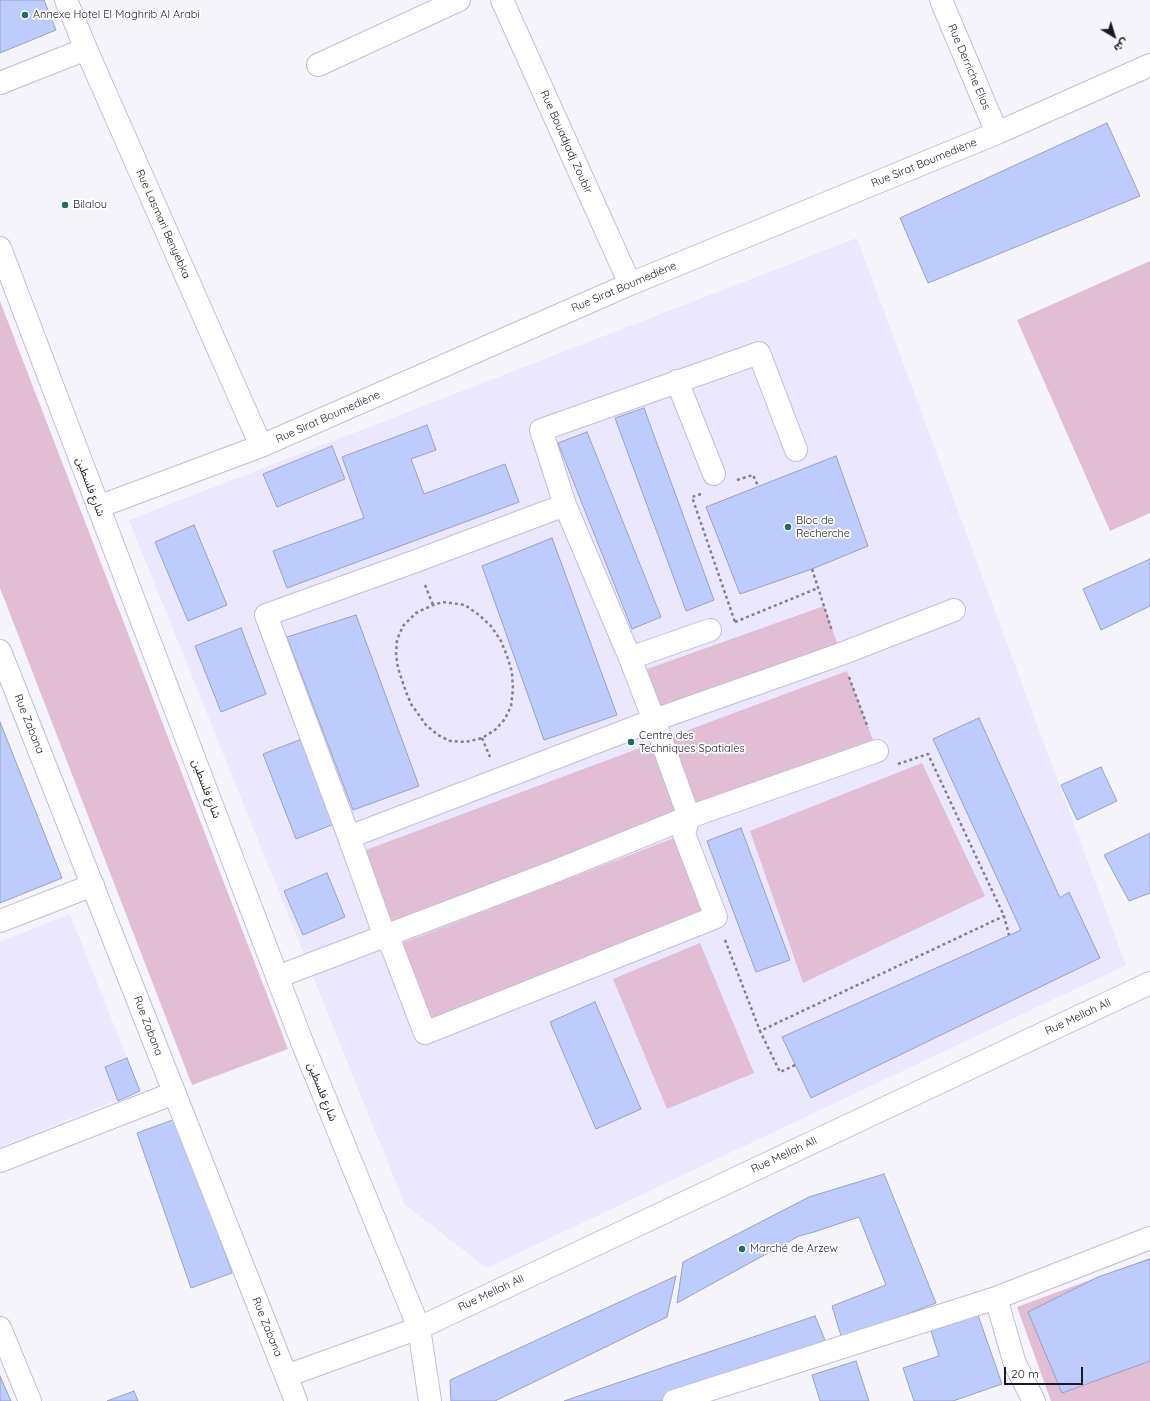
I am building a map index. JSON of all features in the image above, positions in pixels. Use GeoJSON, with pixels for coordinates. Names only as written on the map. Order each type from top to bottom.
{"type":"FeatureCollection","features":[{"type":"Feature","properties":{"kind":"street","name":"Rue Lasmari Benyebka"},"geometry":{"type":"LineString","coordinates":[[66,0],[86,49],[261,446]]}},
{"type":"Feature","properties":{"kind":"street"},"geometry":{"type":"LineString","coordinates":[[318,66],[458,0]]}},
{"type":"Feature","properties":{"kind":"street","name":"Rue Bouadjadj Zoubir"},"geometry":{"type":"LineString","coordinates":[[502,0],[630,284]]}},
{"type":"Feature","properties":{"kind":"street","name":"Rue Derriche Elias"},"geometry":{"type":"LineString","coordinates":[[941,0],[997,133]]}},
{"type":"Feature","properties":{"kind":"street"},"geometry":{"type":"LineString","coordinates":[[0,83],[86,49]]}},
{"type":"Feature","properties":{"kind":"street","name":"Rue Sirat Boumediène"},"geometry":{"type":"LineString","coordinates":[[98,507],[261,446],[630,284],[997,133],[1150,65]]}},
{"type":"Feature","properties":{"kind":"street","name":"شارع فلسطين"},"geometry":{"type":"LineString","coordinates":[[0,248],[302,1042],[419,1328],[430,1401]]}},
{"type":"Feature","properties":{"kind":"street"},"geometry":{"type":"LineString","coordinates":[[565,505],[266,615],[385,937],[392,947],[425,1033],[716,917],[684,834],[689,817],[630,658],[565,505],[541,430],[759,352],[796,450]]}},
{"type":"Feature","properties":{"kind":"street"},"geometry":{"type":"LineString","coordinates":[[677,381],[717,483]]}},
{"type":"Feature","properties":{"kind":"street"},"geometry":{"type":"LineString","coordinates":[[349,837],[654,720],[841,654],[954,610]]}},
{"type":"Feature","properties":{"kind":"street"},"geometry":{"type":"LineString","coordinates":[[630,658],[710,630]]}},
{"type":"Feature","properties":{"kind":"street","name":"Rue Zabana"},"geometry":{"type":"LineString","coordinates":[[0,651],[296,1401]]}},
{"type":"Feature","properties":{"kind":"street"},"geometry":{"type":"LineString","coordinates":[[277,977],[385,937],[689,817],[877,750]]}},
{"type":"Feature","properties":{"kind":"street"},"geometry":{"type":"LineString","coordinates":[[0,921],[93,885]]}},
{"type":"Feature","properties":{"kind":"street","name":"Rue Mellah Ali"},"geometry":{"type":"LineString","coordinates":[[286,1376],[419,1328],[1150,983]]}},
{"type":"Feature","properties":{"kind":"street"},"geometry":{"type":"LineString","coordinates":[[0,1161],[174,1093]]}},
{"type":"Feature","properties":{"kind":"street"},"geometry":{"type":"LineString","coordinates":[[674,1401],[996,1298],[1150,1238]]}},
{"type":"Feature","properties":{"kind":"street"},"geometry":{"type":"LineString","coordinates":[[996,1298],[1015,1364],[1034,1401]]}},
{"type":"Feature","properties":{"kind":"street"},"geometry":{"type":"LineString","coordinates":[[0,1328],[30,1401]]}},
{"type":"Feature","properties":{"kind":"path"},"geometry":{"type":"LineString","coordinates":[[735,622],[692,497],[717,483],[753,474],[758,486]]}},
{"type":"Feature","properties":{"kind":"path"},"geometry":{"type":"LineString","coordinates":[[812,569],[841,654],[885,768],[928,754],[1004,916],[1009,935]]}},
{"type":"Feature","properties":{"kind":"path"},"geometry":{"type":"LineString","coordinates":[[710,630],[735,622],[818,588]]}},
{"type":"Feature","properties":{"kind":"path"},"geometry":{"type":"LineString","coordinates":[[443,602],[465,604],[479,615],[494,631],[507,656],[512,672],[513,689],[511,706],[504,719],[495,730],[482,738],[466,742],[450,741],[438,735],[426,725],[411,704],[398,668],[396,655],[397,640],[403,626],[416,613],[432,605],[443,602]]}},
{"type":"Feature","properties":{"kind":"path"},"geometry":{"type":"LineString","coordinates":[[760,1031],[1004,916]]}},
{"type":"Feature","properties":{"kind":"path"},"geometry":{"type":"LineString","coordinates":[[716,917],[760,1031],[780,1072],[795,1065]]}},
{"type":"Feature","properties":{"kind":"shaded area","name":"Centre des Techniques Spatiales"},"geometry":{"type":"Polygon","coordinates":[[[857,238],[1126,965],[487,1268],[405,1205],[129,520],[857,238]]]}},
{"type":"Feature","properties":{"kind":"shaded area"},"geometry":{"type":"Polygon","coordinates":[[[1150,261],[1150,513],[1110,531],[1017,320],[1150,261]]]}},
{"type":"Feature","properties":{"kind":"shaded area"},"geometry":{"type":"Polygon","coordinates":[[[0,301],[288,1049],[192,1085],[0,588],[0,301]]]}},
{"type":"Feature","properties":{"kind":"shaded area"},"geometry":{"type":"Polygon","coordinates":[[[824,606],[841,654],[654,720],[636,673],[824,606]]]}},
{"type":"Feature","properties":{"kind":"shaded area"},"geometry":{"type":"Polygon","coordinates":[[[847,671],[877,751],[385,937],[355,854],[847,671]]]}},
{"type":"Feature","properties":{"kind":"shaded area"},"geometry":{"type":"Polygon","coordinates":[[[922,763],[985,896],[803,983],[750,831],[922,763]]]}},
{"type":"Feature","properties":{"kind":"shaded area"},"geometry":{"type":"Polygon","coordinates":[[[684,834],[716,917],[425,1033],[392,947],[684,834]]]}},
{"type":"Feature","properties":{"kind":"shaded area"},"geometry":{"type":"Polygon","coordinates":[[[70,914],[140,1091],[0,1147],[0,942],[70,914]]]}},
{"type":"Feature","properties":{"kind":"shaded area"},"geometry":{"type":"Polygon","coordinates":[[[700,943],[754,1073],[667,1109],[613,979],[700,943]]]}},
{"type":"Feature","properties":{"kind":"shaded area"},"geometry":{"type":"Polygon","coordinates":[[[1150,1258],[1150,1401],[1051,1401],[1017,1307],[1150,1258]]]}},
{"type":"Feature","properties":{"kind":"building","name":"Annexe Hotel El Maghrib Al Arabi"},"geometry":{"type":"Polygon","coordinates":[[[0,0],[44,0],[56,30],[0,53],[0,0]]]}},
{"type":"Feature","properties":{"kind":"building"},"geometry":{"type":"Polygon","coordinates":[[[1107,123],[1140,196],[928,283],[900,218],[1107,123]]]}},
{"type":"Feature","properties":{"kind":"building"},"geometry":{"type":"Polygon","coordinates":[[[644,408],[714,600],[686,611],[615,418],[644,408]]]}},
{"type":"Feature","properties":{"kind":"building"},"geometry":{"type":"Polygon","coordinates":[[[427,425],[436,450],[411,459],[424,494],[505,464],[519,502],[287,588],[273,551],[364,518],[342,457],[427,425]]]}},
{"type":"Feature","properties":{"kind":"building"},"geometry":{"type":"Polygon","coordinates":[[[587,432],[661,617],[632,629],[558,443],[587,432]]]}},
{"type":"Feature","properties":{"kind":"building"},"geometry":{"type":"Polygon","coordinates":[[[332,446],[345,479],[277,507],[263,474],[332,446]]]}},
{"type":"Feature","properties":{"kind":"building","name":"Bloc de Recherche"},"geometry":{"type":"Polygon","coordinates":[[[836,456],[868,546],[812,569],[740,594],[706,507],[836,456]]]}},
{"type":"Feature","properties":{"kind":"building"},"geometry":{"type":"Polygon","coordinates":[[[194,525],[227,605],[188,621],[155,542],[194,525]]]}},
{"type":"Feature","properties":{"kind":"building"},"geometry":{"type":"Polygon","coordinates":[[[552,538],[617,715],[544,740],[482,566],[552,538]]]}},
{"type":"Feature","properties":{"kind":"building"},"geometry":{"type":"Polygon","coordinates":[[[1150,559],[1150,606],[1101,630],[1083,589],[1150,559]]]}},
{"type":"Feature","properties":{"kind":"building"},"geometry":{"type":"Polygon","coordinates":[[[356,615],[419,786],[353,810],[287,637],[356,615]]]}},
{"type":"Feature","properties":{"kind":"building"},"geometry":{"type":"Polygon","coordinates":[[[241,628],[266,694],[221,712],[195,646],[241,628]]]}},
{"type":"Feature","properties":{"kind":"building"},"geometry":{"type":"Polygon","coordinates":[[[979,718],[1060,898],[1069,892],[1100,958],[811,1098],[782,1037],[1021,930],[933,739],[979,718]]]}},
{"type":"Feature","properties":{"kind":"building"},"geometry":{"type":"Polygon","coordinates":[[[0,722],[62,878],[0,903],[0,722]]]}},
{"type":"Feature","properties":{"kind":"building"},"geometry":{"type":"Polygon","coordinates":[[[307,737],[339,822],[296,839],[263,754],[307,737]]]}},
{"type":"Feature","properties":{"kind":"building"},"geometry":{"type":"Polygon","coordinates":[[[1101,767],[1117,801],[1077,820],[1061,785],[1101,767]]]}},
{"type":"Feature","properties":{"kind":"building"},"geometry":{"type":"Polygon","coordinates":[[[741,828],[790,960],[756,972],[707,841],[741,828]]]}},
{"type":"Feature","properties":{"kind":"building"},"geometry":{"type":"Polygon","coordinates":[[[1150,833],[1150,893],[1129,901],[1104,855],[1150,833]]]}},
{"type":"Feature","properties":{"kind":"building"},"geometry":{"type":"Polygon","coordinates":[[[327,873],[345,917],[303,935],[284,891],[327,873]]]}},
{"type":"Feature","properties":{"kind":"building"},"geometry":{"type":"Polygon","coordinates":[[[595,1002],[641,1109],[596,1129],[550,1022],[595,1002]]]}},
{"type":"Feature","properties":{"kind":"building"},"geometry":{"type":"Polygon","coordinates":[[[127,1058],[140,1091],[118,1101],[105,1067],[127,1058]]]}},
{"type":"Feature","properties":{"kind":"building"},"geometry":{"type":"Polygon","coordinates":[[[178,1118],[232,1273],[191,1288],[137,1133],[178,1118]]]}},
{"type":"Feature","properties":{"kind":"building","name":"Marché de Arzew"},"geometry":{"type":"Polygon","coordinates":[[[884,1174],[936,1303],[842,1339],[832,1306],[886,1285],[859,1217],[799,1236],[677,1303],[683,1262],[809,1197],[884,1174]]]}},
{"type":"Feature","properties":{"kind":"building"},"geometry":{"type":"Polygon","coordinates":[[[1150,1259],[1150,1361],[1062,1393],[1028,1312],[1098,1277],[1150,1259]]]}},
{"type":"Feature","properties":{"kind":"building"},"geometry":{"type":"Polygon","coordinates":[[[676,1276],[667,1317],[495,1401],[451,1401],[450,1380],[676,1276]]]}},
{"type":"Feature","properties":{"kind":"building"},"geometry":{"type":"Polygon","coordinates":[[[978,1315],[1002,1384],[953,1401],[914,1401],[903,1368],[939,1356],[931,1331],[978,1315]]]}},
{"type":"Feature","properties":{"kind":"building"},"geometry":{"type":"Polygon","coordinates":[[[815,1316],[830,1352],[674,1401],[564,1401],[815,1316]]]}},
{"type":"Feature","properties":{"kind":"building"},"geometry":{"type":"Polygon","coordinates":[[[856,1361],[869,1401],[820,1401],[812,1375],[856,1361]]]}},
{"type":"Feature","properties":{"kind":"building"},"geometry":{"type":"Polygon","coordinates":[[[0,1376],[11,1401],[0,1401],[0,1376]]]}},
{"type":"Feature","properties":{"kind":"building"},"geometry":{"type":"Polygon","coordinates":[[[134,1391],[138,1401],[107,1401],[134,1391]]]}},
{"type":"Feature","properties":{"kind":"place","name":"Annexe Hotel El Maghrib Al Arabi"},"geometry":{"type":"Point","coordinates":[25,15]}},
{"type":"Feature","properties":{"kind":"place","name":"Bilalou"},"geometry":{"type":"Point","coordinates":[65,205]}},
{"type":"Feature","properties":{"kind":"place","name":"Bloc de Recherche"},"geometry":{"type":"Point","coordinates":[788,527]}},
{"type":"Feature","properties":{"kind":"place","name":"Centre des Techniques Spatiales"},"geometry":{"type":"Point","coordinates":[631,742]}},
{"type":"Feature","properties":{"kind":"place","name":"Marché de Arzew"},"geometry":{"type":"Point","coordinates":[742,1249]}}]}
